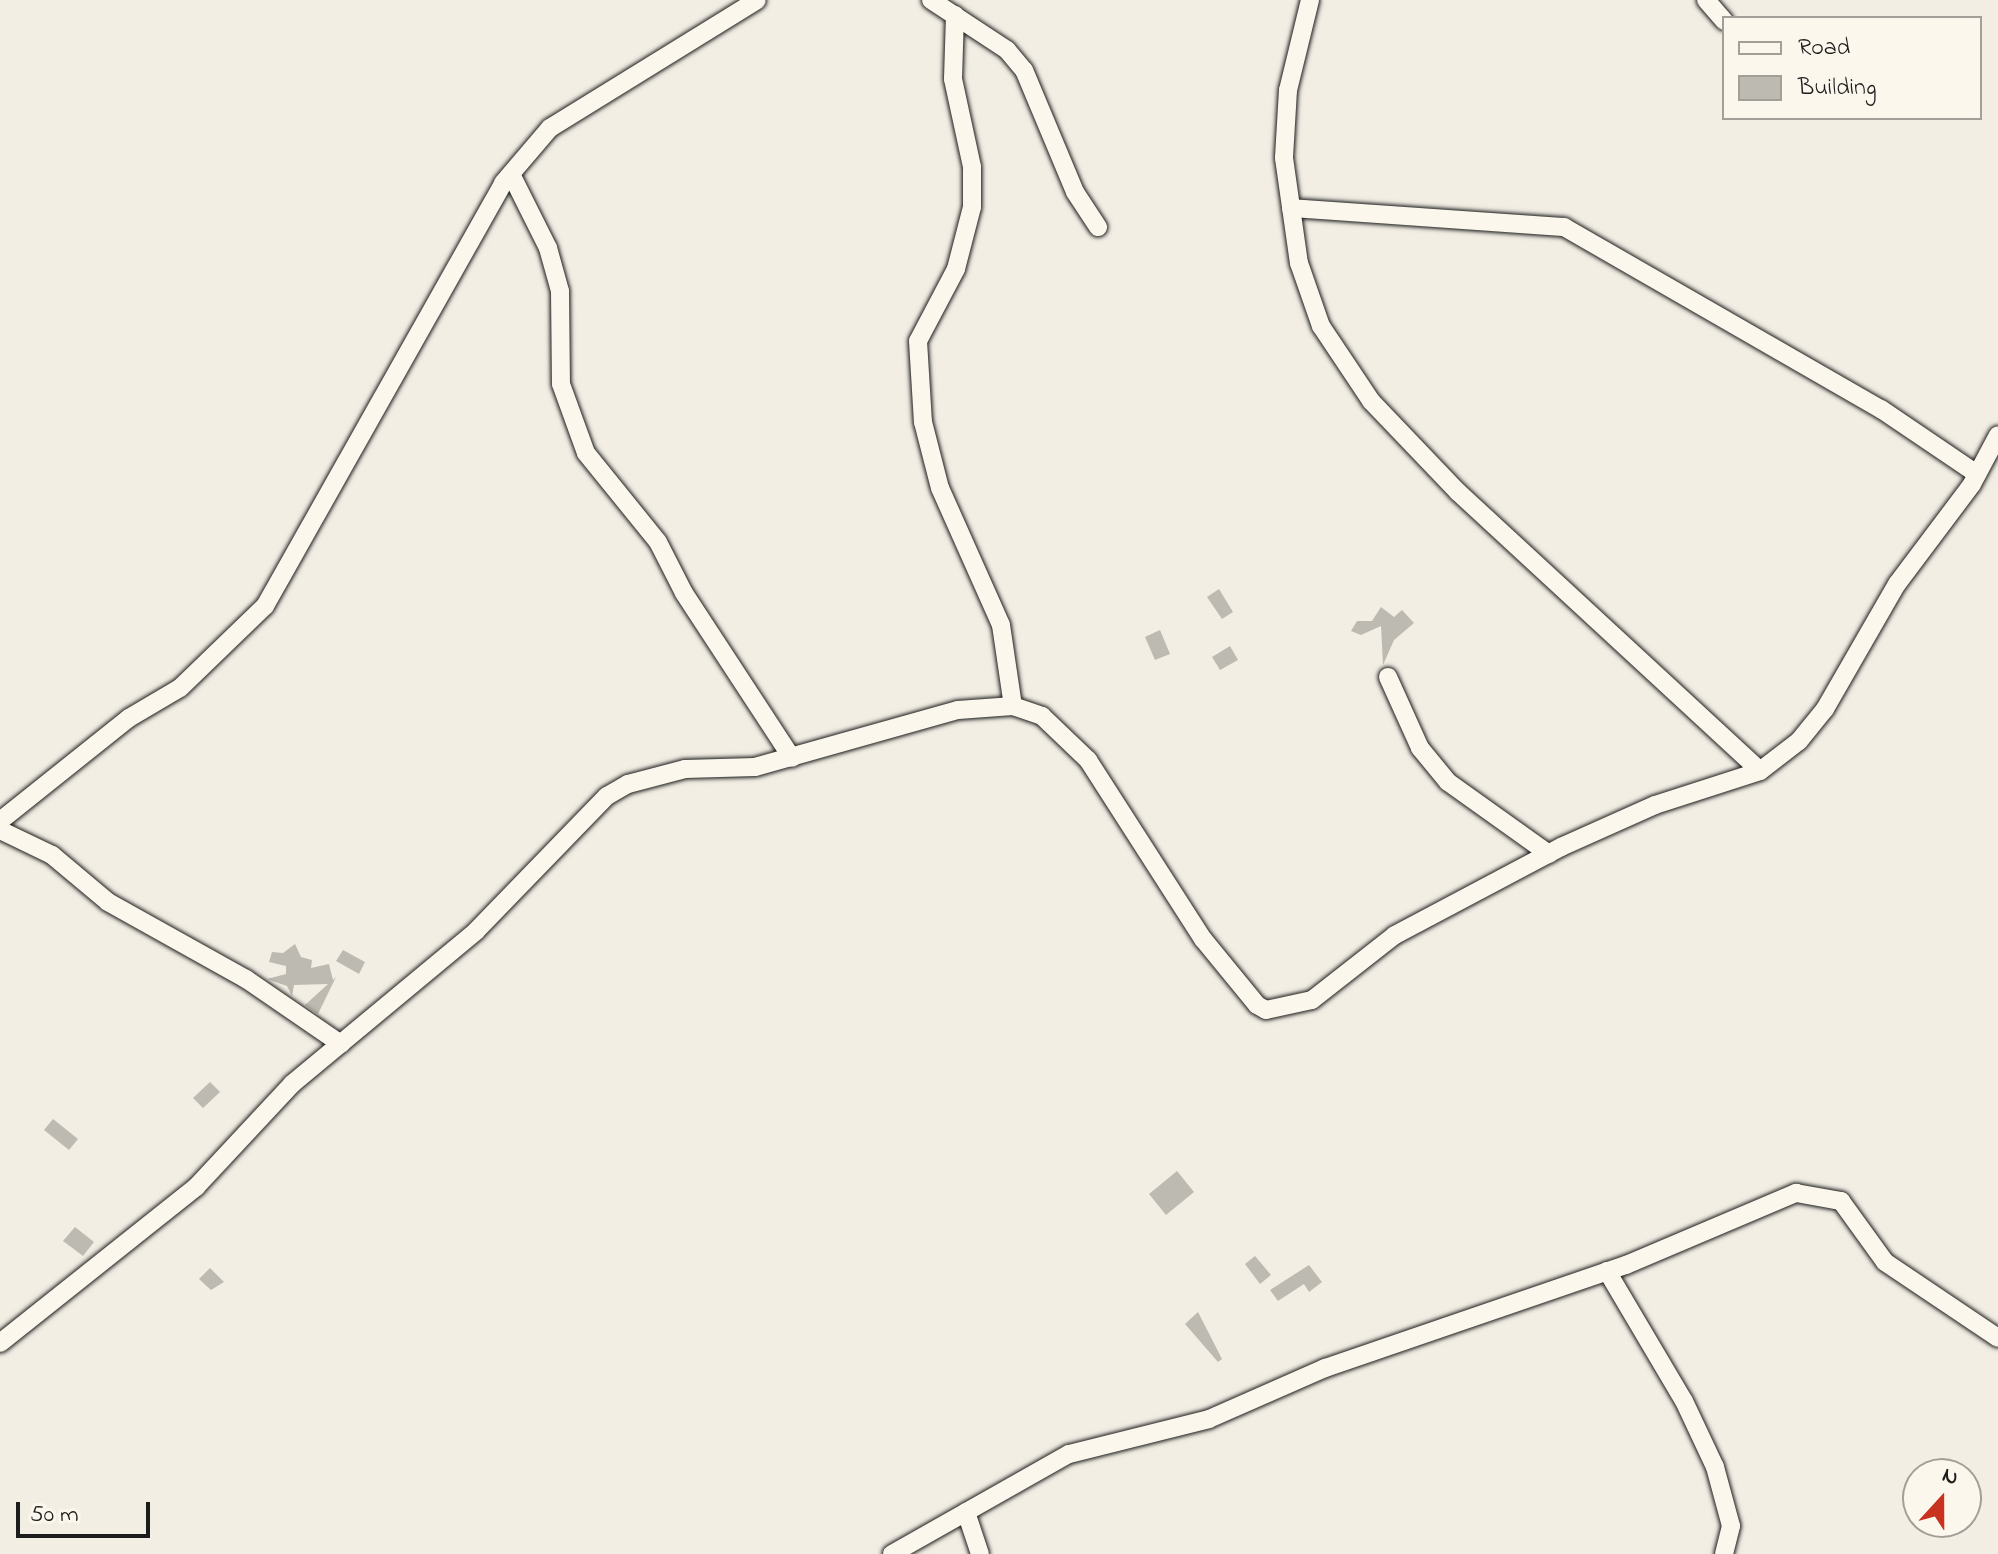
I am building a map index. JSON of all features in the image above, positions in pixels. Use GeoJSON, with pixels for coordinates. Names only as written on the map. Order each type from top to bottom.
{"type":"FeatureCollection","features":[{"type":"Feature","properties":{"kind":"street"},"geometry":{"type":"LineString","coordinates":[[0,821],[129,718],[180,688],[265,606],[417,329],[511,174],[550,128],[757,0]]}},
{"type":"Feature","properties":{"kind":"street"},"geometry":{"type":"LineString","coordinates":[[931,0],[1007,50],[1024,70],[1075,192],[1098,227]]}},
{"type":"Feature","properties":{"kind":"street"},"geometry":{"type":"LineString","coordinates":[[1310,0],[1288,90],[1284,158],[1299,263],[1321,326],[1371,401],[1557,586],[1760,771]]}},
{"type":"Feature","properties":{"kind":"street"},"geometry":{"type":"LineString","coordinates":[[1706,0],[1722,19]]}},
{"type":"Feature","properties":{"kind":"street"},"geometry":{"type":"LineString","coordinates":[[955,15],[953,79],[972,167],[972,207],[956,269],[918,341],[923,422],[940,488],[1001,625],[1013,706]]}},
{"type":"Feature","properties":{"kind":"street"},"geometry":{"type":"LineString","coordinates":[[511,174],[548,248],[560,291],[561,384],[586,453],[658,542],[684,593],[792,758]]}},
{"type":"Feature","properties":{"kind":"street"},"geometry":{"type":"LineString","coordinates":[[1291,208],[1564,227],[1881,409],[1977,474]]}},
{"type":"Feature","properties":{"kind":"street"},"geometry":{"type":"LineString","coordinates":[[0,1343],[196,1187],[292,1084],[476,931],[607,796],[685,769],[755,767],[958,710],[1013,706],[1042,716],[1088,760],[1203,939],[1266,1010],[1312,1000],[1395,935],[1549,854],[1655,805],[1760,771],[1799,741],[1825,709],[1853,650],[1977,474],[1998,435]]}},
{"type":"Feature","properties":{"kind":"street"},"geometry":{"type":"LineString","coordinates":[[1388,677],[1412,734],[1448,782],[1549,854]]}},
{"type":"Feature","properties":{"kind":"street"},"geometry":{"type":"LineString","coordinates":[[0,830],[52,855],[108,902],[246,979],[341,1044]]}},
{"type":"Feature","properties":{"kind":"street"},"geometry":{"type":"LineString","coordinates":[[892,1554],[1069,1454],[1209,1419],[1339,1363],[1607,1271],[1796,1193],[1824,1195],[1841,1201],[1885,1262],[1998,1338]]}},
{"type":"Feature","properties":{"kind":"street"},"geometry":{"type":"LineString","coordinates":[[1607,1271],[1684,1401],[1715,1467],[1731,1526],[1724,1554]]}},
{"type":"Feature","properties":{"kind":"street"},"geometry":{"type":"LineString","coordinates":[[966,1512],[980,1554]]}},
{"type":"Feature","properties":{"kind":"building"},"geometry":{"type":"Polygon","coordinates":[[[1219,589],[1233,612],[1222,619],[1207,597],[1219,589]]]}},
{"type":"Feature","properties":{"kind":"building"},"geometry":{"type":"Polygon","coordinates":[[[1381,607],[1394,617],[1402,610],[1414,623],[1394,640],[1383,665],[1381,626],[1361,635],[1351,631],[1357,621],[1372,621],[1381,607]]]}},
{"type":"Feature","properties":{"kind":"building"},"geometry":{"type":"Polygon","coordinates":[[[1160,630],[1170,654],[1155,660],[1145,637],[1160,630]]]}},
{"type":"Feature","properties":{"kind":"building"},"geometry":{"type":"Polygon","coordinates":[[[1230,646],[1238,660],[1220,670],[1212,657],[1230,646]]]}},
{"type":"Feature","properties":{"kind":"building"},"geometry":{"type":"Polygon","coordinates":[[[295,944],[301,957],[312,960],[311,968],[329,964],[333,980],[336,977],[318,1014],[305,1005],[328,984],[294,985],[292,996],[287,986],[267,979],[286,974],[286,966],[269,962],[272,952],[283,953],[295,944]]]}},
{"type":"Feature","properties":{"kind":"building"},"geometry":{"type":"Polygon","coordinates":[[[343,950],[365,962],[359,974],[336,961],[343,950]]]}},
{"type":"Feature","properties":{"kind":"building"},"geometry":{"type":"Polygon","coordinates":[[[210,1082],[220,1092],[203,1108],[193,1098],[210,1082]]]}},
{"type":"Feature","properties":{"kind":"building"},"geometry":{"type":"Polygon","coordinates":[[[53,1119],[78,1139],[69,1150],[44,1130],[53,1119]]]}},
{"type":"Feature","properties":{"kind":"building"},"geometry":{"type":"Polygon","coordinates":[[[1177,1171],[1194,1192],[1166,1215],[1149,1194],[1177,1171]]]}},
{"type":"Feature","properties":{"kind":"building"},"geometry":{"type":"Polygon","coordinates":[[[75,1227],[94,1242],[83,1256],[63,1241],[75,1227]]]}},
{"type":"Feature","properties":{"kind":"building"},"geometry":{"type":"Polygon","coordinates":[[[1255,1256],[1271,1275],[1260,1284],[1245,1264],[1255,1256]]]}},
{"type":"Feature","properties":{"kind":"building"},"geometry":{"type":"Polygon","coordinates":[[[1309,1265],[1322,1282],[1309,1292],[1304,1284],[1278,1301],[1270,1290],[1309,1265]]]}},
{"type":"Feature","properties":{"kind":"building"},"geometry":{"type":"Polygon","coordinates":[[[210,1268],[224,1282],[211,1290],[199,1279],[210,1268]]]}},
{"type":"Feature","properties":{"kind":"building"},"geometry":{"type":"Polygon","coordinates":[[[1198,1312],[1222,1359],[1218,1362],[1185,1324],[1198,1312]]]}}]}
